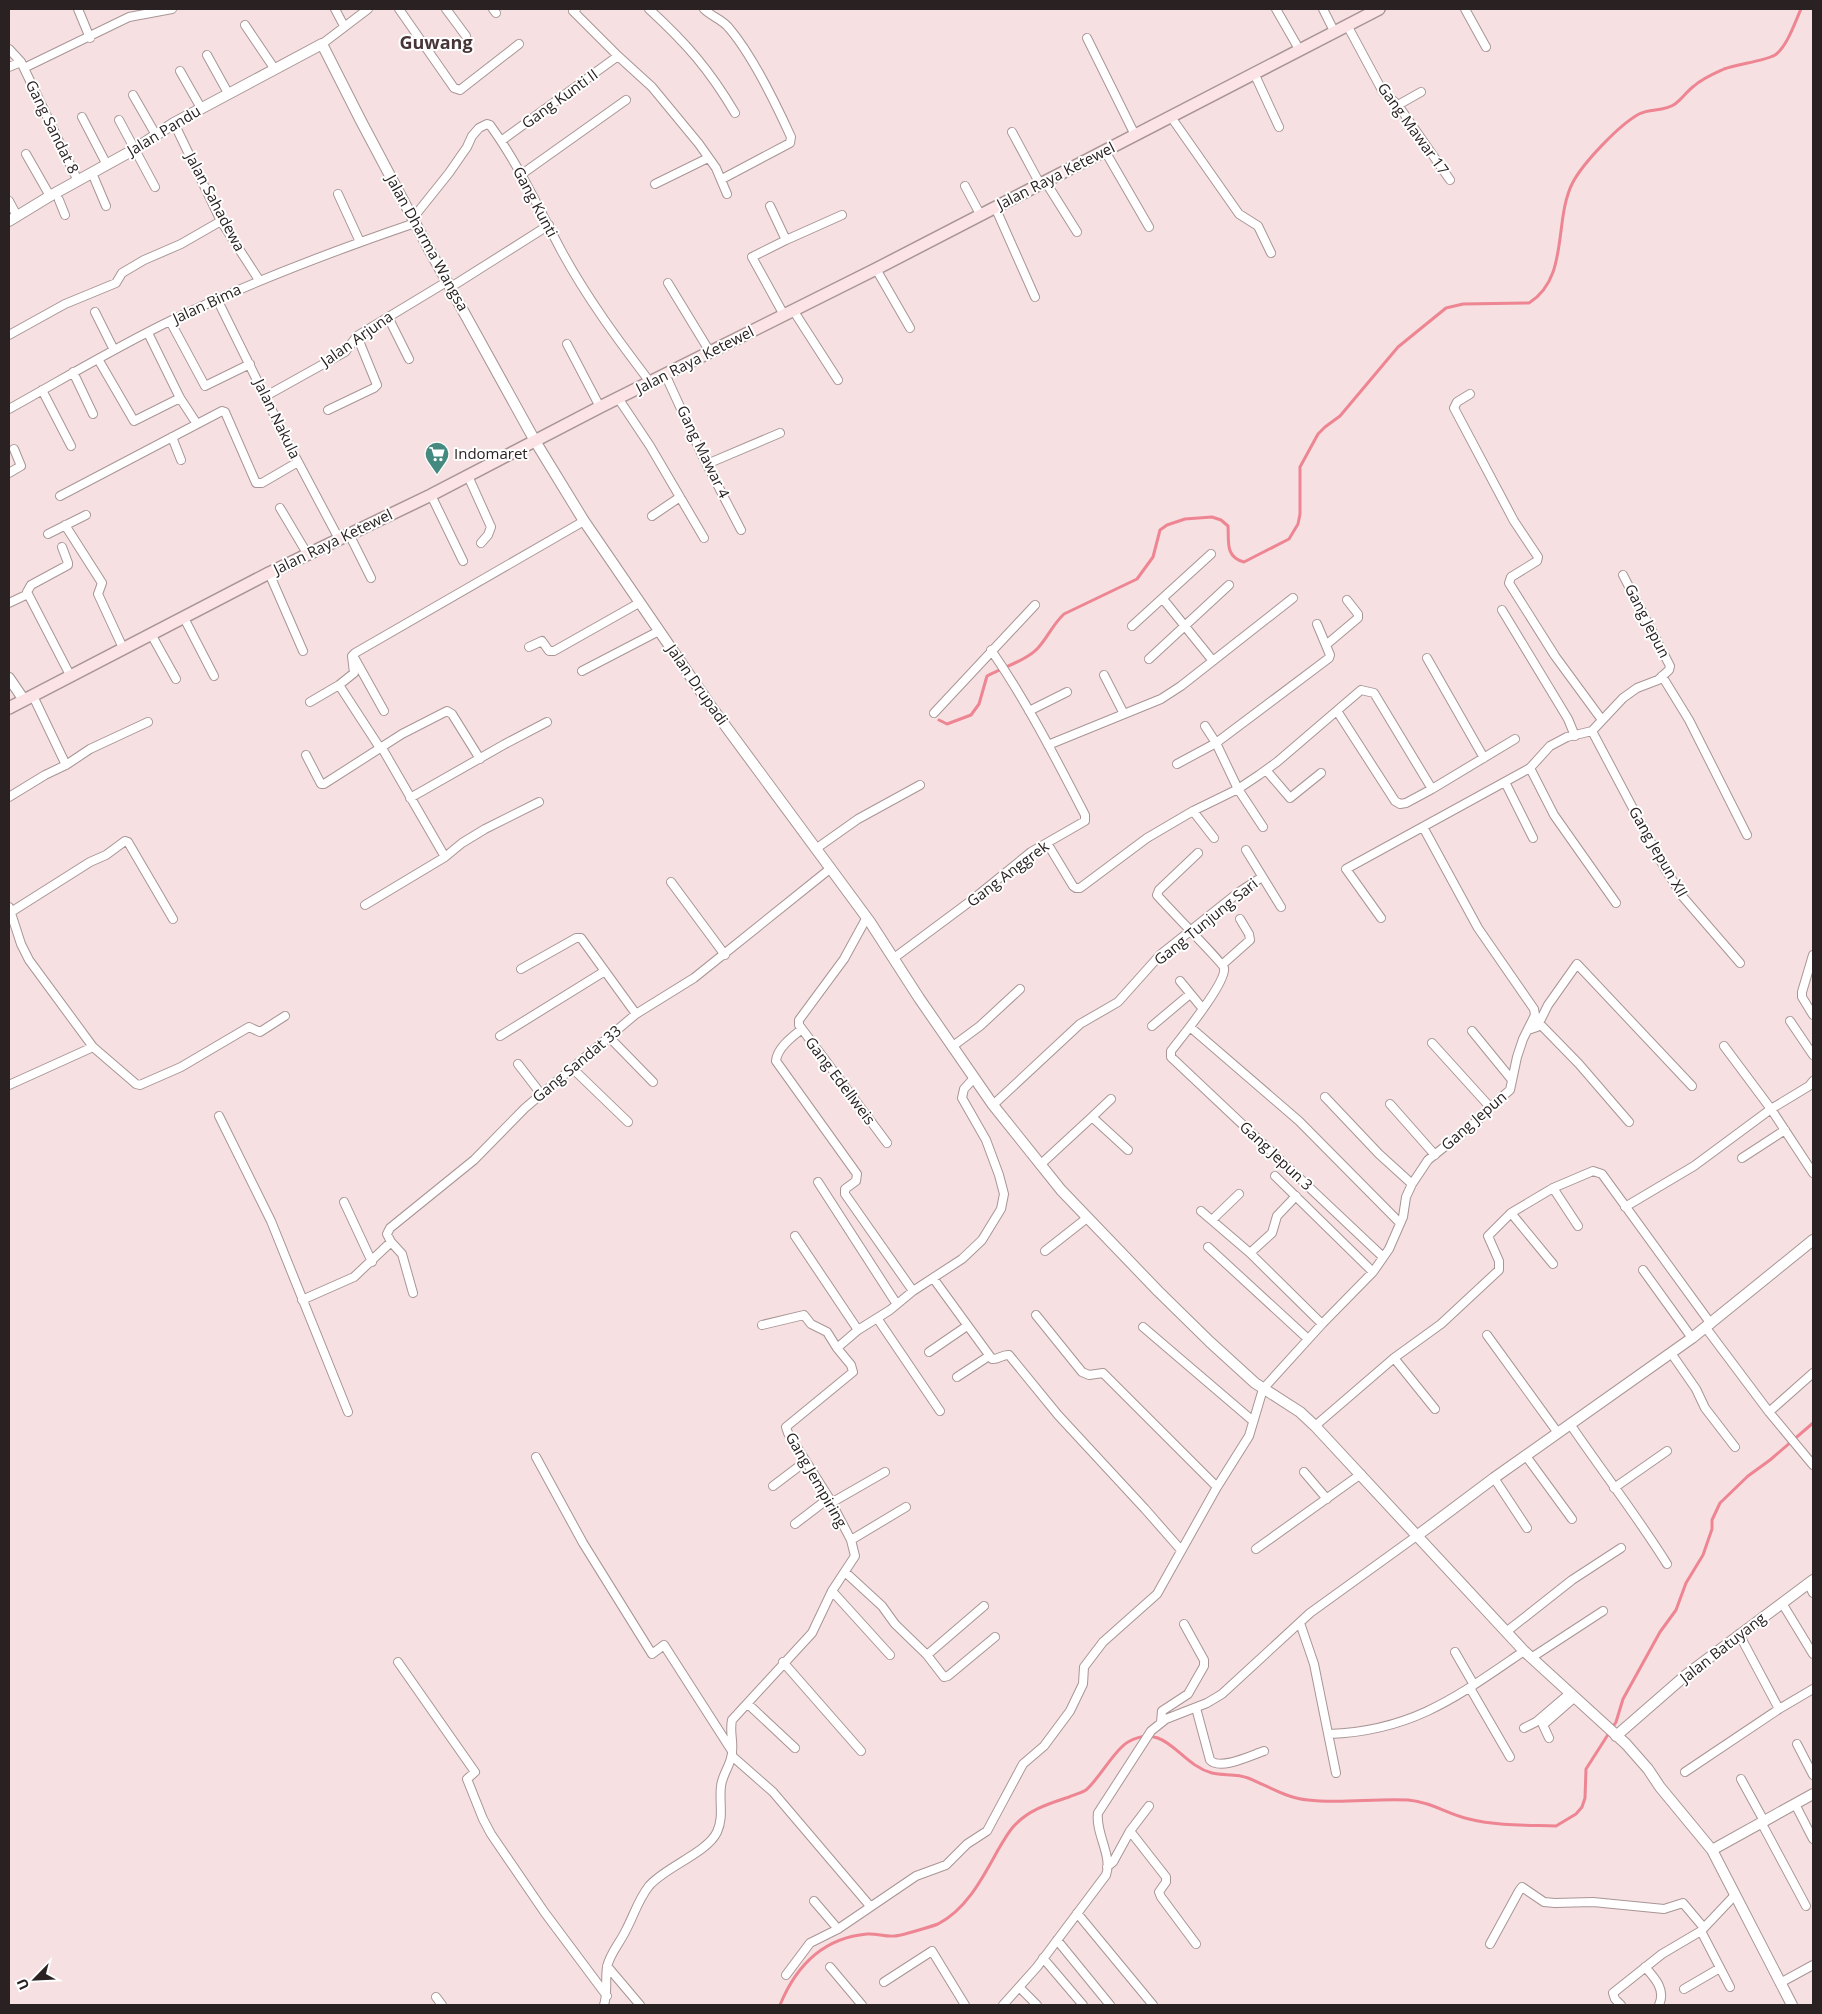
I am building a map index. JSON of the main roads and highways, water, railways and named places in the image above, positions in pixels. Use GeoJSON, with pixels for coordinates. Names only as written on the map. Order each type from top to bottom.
{"type":"FeatureCollection","features":[{"type":"Feature","properties":{"kind":"main road","name":"Jalan Raya Ketewel"},"geometry":{"type":"LineString","coordinates":[[10,705],[29,698],[70,675],[269,574],[431,495],[600,407],[876,269],[1379,9]]}},
{"type":"Feature","properties":{"kind":"waterway"},"geometry":{"type":"LineString","coordinates":[[939,720],[947,724],[971,715],[979,704],[987,676],[1021,660],[1038,648],[1064,614],[1137,579],[1153,557],[1160,530],[1167,525],[1185,519],[1212,517],[1221,520],[1228,526],[1228,543],[1231,553],[1238,560],[1244,562],[1289,539],[1298,524],[1300,514],[1300,467],[1318,434],[1340,416],[1398,347],[1446,308],[1463,304],[1529,303],[1542,292],[1550,278],[1556,263],[1567,197],[1573,182],[1585,164],[1622,126],[1639,114],[1671,106],[1678,102],[1697,83],[1724,69],[1775,55],[1787,40],[1801,9]]}},
{"type":"Feature","properties":{"kind":"waterway"},"geometry":{"type":"LineString","coordinates":[[780,2005],[794,1978],[803,1966],[813,1956],[837,1941],[867,1934],[898,1936],[938,1924],[948,1918],[966,1901],[1007,1835],[1019,1821],[1039,1808],[1086,1790],[1123,1746],[1141,1737],[1153,1737],[1163,1740],[1200,1768],[1212,1773],[1243,1776],[1300,1799],[1320,1801],[1408,1800],[1425,1803],[1461,1817],[1490,1823],[1556,1826],[1576,1814],[1582,1807],[1585,1798],[1586,1769],[1616,1722],[1623,1699],[1660,1632],[1676,1610],[1686,1583],[1703,1555],[1712,1529],[1712,1520],[1720,1503],[1748,1476],[1770,1460],[1813,1423]]}},
{"type":"Feature","properties":{"kind":"place","name":"Indomaret"},"geometry":{"type":"Point","coordinates":[437,475]}},
{"type":"Feature","properties":{"kind":"district","name":"Guwang"},"geometry":{"type":"Point","coordinates":[436,43]}}]}
